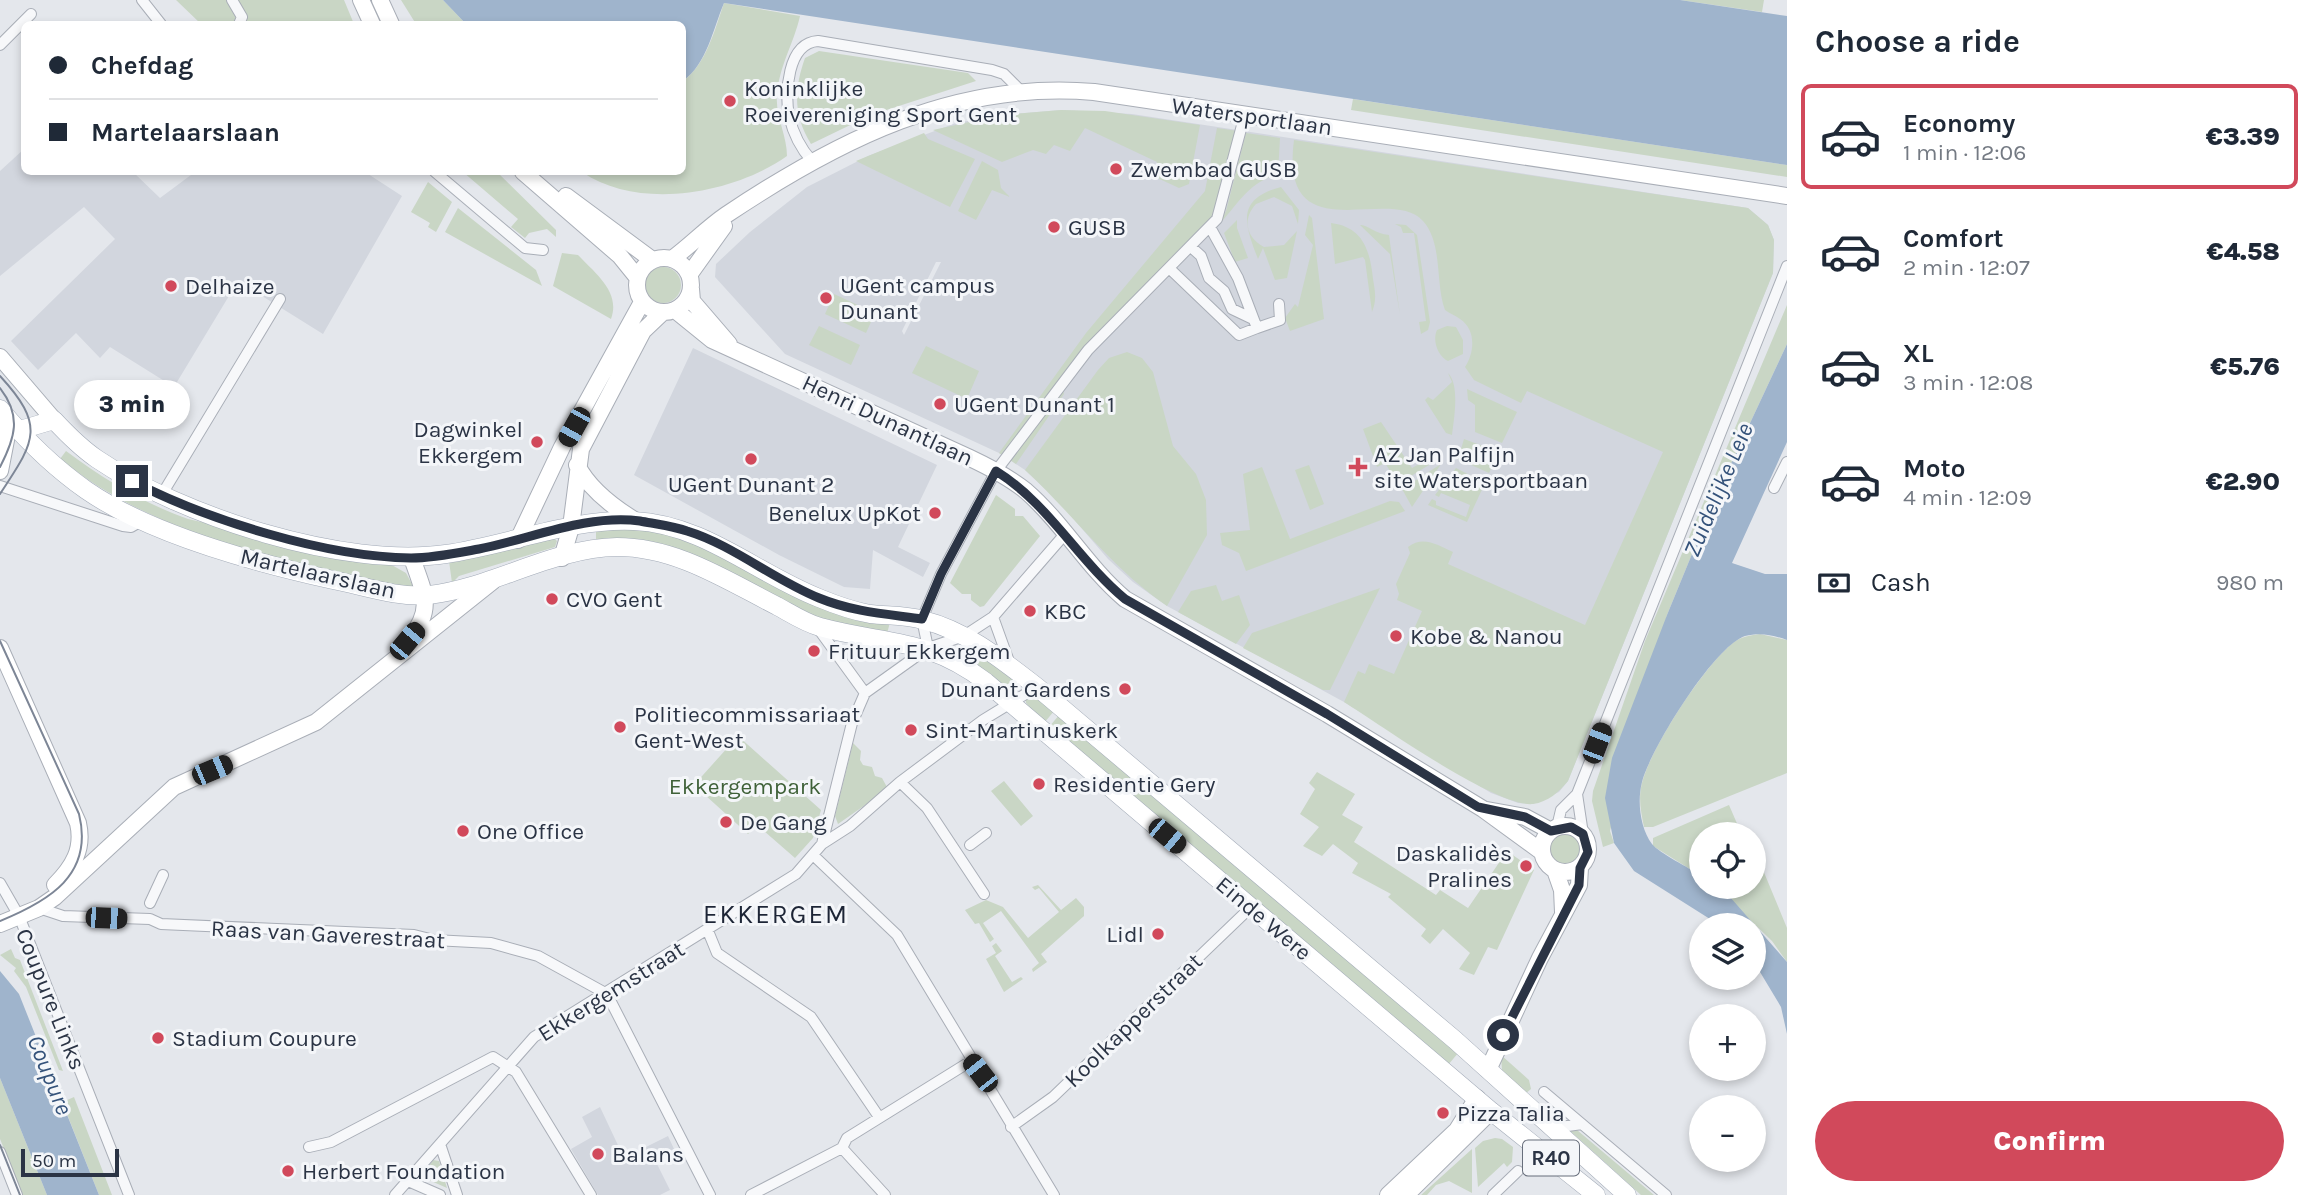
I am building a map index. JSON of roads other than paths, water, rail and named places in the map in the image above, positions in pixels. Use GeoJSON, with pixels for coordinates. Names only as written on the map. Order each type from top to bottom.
{"type":"FeatureCollection","features":[{"type":"Feature","properties":{"kind":"main road","name":"Martelaarslaan"},"geometry":{"type":"LineString","coordinates":[[3,412],[14,433],[87,490],[143,520],[237,555],[387,591],[425,595],[497,578]]}},
{"type":"Feature","properties":{"kind":"main road","name":"Martelaarslaan"},"geometry":{"type":"LineString","coordinates":[[54,420],[98,460],[161,496],[287,538],[359,553],[412,558],[482,548],[571,527]]}},
{"type":"Feature","properties":{"kind":"main road"},"geometry":{"type":"LineString","coordinates":[[14,433],[54,420]]}},
{"type":"Feature","properties":{"kind":"main road","name":"R40"},"geometry":{"type":"LineString","coordinates":[[571,527],[598,522],[636,521],[688,531],[817,597],[848,609],[922,619],[964,636]]}},
{"type":"Feature","properties":{"kind":"main road","name":"R40"},"geometry":{"type":"LineString","coordinates":[[497,578],[562,558],[615,547],[674,555],[816,626],[928,648]]}},
{"type":"Feature","properties":{"kind":"main road","name":"Einde Were"},"geometry":{"type":"LineString","coordinates":[[964,636],[1037,687],[1488,1070],[1627,1195]]}},
{"type":"Feature","properties":{"kind":"main road","name":"Einde Were"},"geometry":{"type":"LineString","coordinates":[[928,648],[961,664],[1009,702],[1491,1111],[1596,1195]]}},
{"type":"Feature","properties":{"kind":"main road"},"geometry":{"type":"LineString","coordinates":[[1476,1098],[1488,1070]]}},
{"type":"Feature","properties":{"kind":"main road"},"geometry":{"type":"LineString","coordinates":[[1488,1070],[1491,1111]]}},
{"type":"Feature","properties":{"kind":"street"},"geometry":{"type":"LineString","coordinates":[[142,0],[159,21]]}},
{"type":"Feature","properties":{"kind":"street"},"geometry":{"type":"LineString","coordinates":[[232,0],[242,17],[240,21]]}},
{"type":"Feature","properties":{"kind":"street"},"geometry":{"type":"LineString","coordinates":[[361,0],[371,21]]}},
{"type":"Feature","properties":{"kind":"street"},"geometry":{"type":"LineString","coordinates":[[380,0],[390,21]]}},
{"type":"Feature","properties":{"kind":"street"},"geometry":{"type":"LineString","coordinates":[[24,21],[31,14]]}},
{"type":"Feature","properties":{"kind":"street"},"geometry":{"type":"LineString","coordinates":[[0,46],[21,24]]}},
{"type":"Feature","properties":{"kind":"street"},"geometry":{"type":"LineString","coordinates":[[812,161],[795,134],[788,102],[792,68],[799,49],[807,43],[818,41],[992,70],[1004,74],[1022,92]]}},
{"type":"Feature","properties":{"kind":"street","name":"Watersportlaan"},"geometry":{"type":"LineString","coordinates":[[672,259],[740,208],[812,161],[865,134],[916,113],[948,104],[1022,92],[1062,89],[1787,196]]}},
{"type":"Feature","properties":{"kind":"street"},"geometry":{"type":"LineString","coordinates":[[928,648],[922,619],[941,574],[996,471],[1088,350],[1210,228],[1220,212],[1245,114]]}},
{"type":"Feature","properties":{"kind":"street"},"geometry":{"type":"LineString","coordinates":[[439,175],[525,248],[543,250]]}},
{"type":"Feature","properties":{"kind":"street"},"geometry":{"type":"LineString","coordinates":[[526,175],[614,250],[637,276]]}},
{"type":"Feature","properties":{"kind":"street"},"geometry":{"type":"LineString","coordinates":[[543,175],[595,219],[651,259],[672,259],[680,262],[690,282],[686,302],[643,331],[578,461],[571,527],[562,558]]}},
{"type":"Feature","properties":{"kind":"street","name":"Watersportlaan"},"geometry":{"type":"LineString","coordinates":[[690,282],[703,253],[740,208]]}},
{"type":"Feature","properties":{"kind":"street"},"geometry":{"type":"LineString","coordinates":[[1210,228],[1238,278],[1255,324]]}},
{"type":"Feature","properties":{"kind":"street"},"geometry":{"type":"LineString","coordinates":[[1192,247],[1201,256],[1209,278],[1224,291],[1232,309],[1255,324]]}},
{"type":"Feature","properties":{"kind":"street"},"geometry":{"type":"LineString","coordinates":[[651,259],[637,276],[636,290],[642,302],[651,310],[669,311]]}},
{"type":"Feature","properties":{"kind":"street"},"geometry":{"type":"LineString","coordinates":[[1580,868],[1570,872],[1555,870],[1548,865],[1542,852],[1543,844],[1554,829],[1561,810],[1577,794],[1787,266]]}},
{"type":"Feature","properties":{"kind":"street"},"geometry":{"type":"LineString","coordinates":[[1170,269],[1240,335],[1255,324],[1280,320],[1279,304]]}},
{"type":"Feature","properties":{"kind":"street","name":"Henri Dunantlaan"},"geometry":{"type":"LineString","coordinates":[[690,282],[692,301],[733,348]]}},
{"type":"Feature","properties":{"kind":"street"},"geometry":{"type":"LineString","coordinates":[[161,496],[280,299]]}},
{"type":"Feature","properties":{"kind":"street"},"geometry":{"type":"LineString","coordinates":[[518,540],[562,447],[642,302]]}},
{"type":"Feature","properties":{"kind":"street","name":"Henri Dunantlaan"},"geometry":{"type":"LineString","coordinates":[[669,311],[712,340],[996,471],[1025,491],[1101,578],[1125,599],[1327,714],[1483,809],[1542,852]]}},
{"type":"Feature","properties":{"kind":"street","name":"Martelaarslaan"},"geometry":{"type":"LineString","coordinates":[[0,357],[54,420]]}},
{"type":"Feature","properties":{"kind":"street"},"geometry":{"type":"LineString","coordinates":[[0,471],[14,433]]}},
{"type":"Feature","properties":{"kind":"street"},"geometry":{"type":"LineString","coordinates":[[562,447],[578,461],[587,482],[636,521]]}},
{"type":"Feature","properties":{"kind":"street"},"geometry":{"type":"LineString","coordinates":[[1774,488],[1787,462]]}},
{"type":"Feature","properties":{"kind":"street","name":"Martelaarslaan"},"geometry":{"type":"LineString","coordinates":[[0,486],[123,526],[131,527],[143,520]]}},
{"type":"Feature","properties":{"kind":"street"},"geometry":{"type":"LineString","coordinates":[[816,626],[865,693],[928,648],[964,636],[993,617],[1065,534]]}},
{"type":"Feature","properties":{"kind":"street"},"geometry":{"type":"LineString","coordinates":[[393,659],[422,624],[425,595],[412,558]]}},
{"type":"Feature","properties":{"kind":"street"},"geometry":{"type":"LineString","coordinates":[[0,924],[30,911],[113,843],[174,787],[316,722],[497,578]]}},
{"type":"Feature","properties":{"kind":"street"},"geometry":{"type":"LineString","coordinates":[[993,617],[1011,667]]}},
{"type":"Feature","properties":{"kind":"street"},"geometry":{"type":"LineString","coordinates":[[0,648],[76,815],[80,840],[71,867],[30,911]]}},
{"type":"Feature","properties":{"kind":"street","name":"Ekkergemstraat"},"geometry":{"type":"LineString","coordinates":[[395,1195],[534,1037],[796,874],[822,844],[850,826],[900,782],[1009,702],[1037,687]]}},
{"type":"Feature","properties":{"kind":"street","name":"Ekkergemstraat"},"geometry":{"type":"LineString","coordinates":[[822,844],[852,723],[865,693]]}},
{"type":"Feature","properties":{"kind":"street"},"geometry":{"type":"LineString","coordinates":[[900,782],[928,808],[963,850],[984,894]]}},
{"type":"Feature","properties":{"kind":"street"},"geometry":{"type":"LineString","coordinates":[[1488,1070],[1563,912],[1579,885],[1580,868],[1588,852],[1577,794]]}},
{"type":"Feature","properties":{"kind":"street","name":"Henri Dunantlaan"},"geometry":{"type":"LineString","coordinates":[[1483,809],[1525,817],[1554,829]]}},
{"type":"Feature","properties":{"kind":"street"},"geometry":{"type":"LineString","coordinates":[[1554,829],[1571,827],[1583,834]]}},
{"type":"Feature","properties":{"kind":"street"},"geometry":{"type":"LineString","coordinates":[[963,850],[986,832]]}},
{"type":"Feature","properties":{"kind":"street"},"geometry":{"type":"LineString","coordinates":[[80,840],[113,843]]}},
{"type":"Feature","properties":{"kind":"street"},"geometry":{"type":"LineString","coordinates":[[813,855],[897,935],[1054,1195]]}},
{"type":"Feature","properties":{"kind":"street"},"geometry":{"type":"LineString","coordinates":[[1555,870],[1562,890],[1563,912]]}},
{"type":"Feature","properties":{"kind":"street"},"geometry":{"type":"LineString","coordinates":[[150,912],[163,875]]}},
{"type":"Feature","properties":{"kind":"street","name":"Coupure Links"},"geometry":{"type":"LineString","coordinates":[[0,883],[30,911],[129,1195]]}},
{"type":"Feature","properties":{"kind":"street","name":"Koolkapperstraat"},"geometry":{"type":"LineString","coordinates":[[1011,1127],[1053,1097],[1251,907]]}},
{"type":"Feature","properties":{"kind":"street","name":"Raas van Gaverestraat"},"geometry":{"type":"LineString","coordinates":[[30,911],[63,916],[150,912],[161,924],[414,935],[434,940],[491,943],[537,956],[607,994]]}},
{"type":"Feature","properties":{"kind":"street"},"geometry":{"type":"LineString","coordinates":[[708,931],[717,953],[810,1017],[879,1117]]}},
{"type":"Feature","properties":{"kind":"street"},"geometry":{"type":"LineString","coordinates":[[607,994],[710,1195]]}},
{"type":"Feature","properties":{"kind":"street"},"geometry":{"type":"LineString","coordinates":[[309,1147],[331,1142],[410,1103],[490,1058],[516,1072],[591,1195]]}},
{"type":"Feature","properties":{"kind":"street"},"geometry":{"type":"LineString","coordinates":[[751,1195],[842,1149],[847,1138],[971,1061]]}},
{"type":"Feature","properties":{"kind":"street"},"geometry":{"type":"LineString","coordinates":[[1544,1092],[1666,1195]]}},
{"type":"Feature","properties":{"kind":"street"},"geometry":{"type":"LineString","coordinates":[[1388,1195],[1457,1130],[1476,1098]]}},
{"type":"Feature","properties":{"kind":"street"},"geometry":{"type":"LineString","coordinates":[[1406,1195],[1491,1111]]}},
{"type":"Feature","properties":{"kind":"street"},"geometry":{"type":"LineString","coordinates":[[1553,1128],[1582,1124]]}},
{"type":"Feature","properties":{"kind":"street"},"geometry":{"type":"LineString","coordinates":[[440,1144],[457,1195]]}},
{"type":"Feature","properties":{"kind":"street"},"geometry":{"type":"LineString","coordinates":[[842,1149],[885,1195]]}},
{"type":"Feature","properties":{"kind":"street"},"geometry":{"type":"LineString","coordinates":[[0,1152],[17,1195]]}},
{"type":"Feature","properties":{"kind":"street"},"geometry":{"type":"LineString","coordinates":[[1493,1195],[1518,1171]]}},
{"type":"Feature","properties":{"kind":"street"},"geometry":{"type":"LineString","coordinates":[[408,1181],[440,1195]]}},
{"type":"Feature","properties":{"kind":"water"},"geometry":{"type":"Polygon","coordinates":[[[443,0],[1680,0],[1787,16],[1787,165],[724,3],[704,56],[686,78],[686,21],[463,21],[443,0]]]}},
{"type":"Feature","properties":{"kind":"water"},"geometry":{"type":"Polygon","coordinates":[[[1787,344],[1787,442],[1732,563],[1765,574],[1787,574],[1787,640],[1756,634],[1745,636],[1717,659],[1685,701],[1657,747],[1647,767],[1640,797],[1642,822],[1652,844],[1689,869],[1689,899],[1732,899],[1744,913],[1700,913],[1634,871],[1614,843],[1605,798],[1612,758],[1715,498],[1787,344]]]}},
{"type":"Feature","properties":{"kind":"water"},"geometry":{"type":"Polygon","coordinates":[[[1766,938],[1787,962],[1787,1034],[1781,1007],[1766,982],[1766,938]]]}},
{"type":"Feature","properties":{"kind":"water","name":"Coupure"},"geometry":{"type":"Polygon","coordinates":[[[0,971],[19,994],[99,1195],[47,1195],[0,1078],[0,971]]]}},
{"type":"Feature","properties":{"kind":"tram line"},"geometry":{"type":"LineString","coordinates":[[0,376],[25,409],[30,422],[27,447],[0,494]]}},
{"type":"Feature","properties":{"kind":"tram line"},"geometry":{"type":"LineString","coordinates":[[0,388],[7,398],[14,418],[12,437],[0,467]]}},
{"type":"Feature","properties":{"kind":"tram line"},"geometry":{"type":"LineString","coordinates":[[0,641],[79,814],[82,835],[80,854],[64,883],[35,904],[0,921]]}},
{"type":"Feature","properties":{"kind":"tram line"},"geometry":{"type":"LineString","coordinates":[[0,1145],[20,1195]]}},
{"type":"Feature","properties":{"kind":"place","name":"Koninklijke Roeivereniging Sport Gent"},"geometry":{"type":"Point","coordinates":[730,101]}},
{"type":"Feature","properties":{"kind":"place","name":"Zwembad GUSB"},"geometry":{"type":"Point","coordinates":[1116,169]}},
{"type":"Feature","properties":{"kind":"place","name":"GUSB"},"geometry":{"type":"Point","coordinates":[1054,227]}},
{"type":"Feature","properties":{"kind":"place","name":"Delhaize"},"geometry":{"type":"Point","coordinates":[171,286]}},
{"type":"Feature","properties":{"kind":"place","name":"UGent campus Dunant"},"geometry":{"type":"Point","coordinates":[826,298]}},
{"type":"Feature","properties":{"kind":"place","name":"UGent Dunant 1"},"geometry":{"type":"Point","coordinates":[940,404]}},
{"type":"Feature","properties":{"kind":"place","name":"Dagwinkel Ekkergem"},"geometry":{"type":"Point","coordinates":[537,442]}},
{"type":"Feature","properties":{"kind":"place","name":"UGent Dunant 2"},"geometry":{"type":"Point","coordinates":[751,459]}},
{"type":"Feature","properties":{"kind":"place","name":"AZ Jan Palfijn site Watersportbaan"},"geometry":{"type":"Point","coordinates":[1358,467]}},
{"type":"Feature","properties":{"kind":"place","name":"Benelux UpKot"},"geometry":{"type":"Point","coordinates":[935,513]}},
{"type":"Feature","properties":{"kind":"place","name":"CVO Gent"},"geometry":{"type":"Point","coordinates":[552,599]}},
{"type":"Feature","properties":{"kind":"place","name":"KBC"},"geometry":{"type":"Point","coordinates":[1030,611]}},
{"type":"Feature","properties":{"kind":"place","name":"Kobe & Nanou"},"geometry":{"type":"Point","coordinates":[1396,636]}},
{"type":"Feature","properties":{"kind":"place","name":"Frituur Ekkergem"},"geometry":{"type":"Point","coordinates":[814,651]}},
{"type":"Feature","properties":{"kind":"place","name":"Dunant Gardens"},"geometry":{"type":"Point","coordinates":[1125,689]}},
{"type":"Feature","properties":{"kind":"place","name":"Politiecommissariaat Gent-West"},"geometry":{"type":"Point","coordinates":[620,727]}},
{"type":"Feature","properties":{"kind":"place","name":"Sint-Martinuskerk"},"geometry":{"type":"Point","coordinates":[911,730]}},
{"type":"Feature","properties":{"kind":"place","name":"Residentie Gery"},"geometry":{"type":"Point","coordinates":[1039,784]}},
{"type":"Feature","properties":{"kind":"place","name":"De Gang"},"geometry":{"type":"Point","coordinates":[726,822]}},
{"type":"Feature","properties":{"kind":"place","name":"One Office"},"geometry":{"type":"Point","coordinates":[463,831]}},
{"type":"Feature","properties":{"kind":"place","name":"Daskalidès Pralines"},"geometry":{"type":"Point","coordinates":[1526,866]}},
{"type":"Feature","properties":{"kind":"place","name":"Lidl"},"geometry":{"type":"Point","coordinates":[1158,934]}},
{"type":"Feature","properties":{"kind":"place","name":"Stadium Coupure"},"geometry":{"type":"Point","coordinates":[158,1038]}},
{"type":"Feature","properties":{"kind":"place","name":"Pizza Talia"},"geometry":{"type":"Point","coordinates":[1443,1113]}},
{"type":"Feature","properties":{"kind":"place","name":"Balans"},"geometry":{"type":"Point","coordinates":[598,1154]}},
{"type":"Feature","properties":{"kind":"place","name":"Herbert Foundation"},"geometry":{"type":"Point","coordinates":[288,1171]}},
{"type":"Feature","properties":{"kind":"district","name":"EKKERGEM"},"geometry":{"type":"Point","coordinates":[776,914]}},
{"type":"Feature","properties":{"kind":"water label","name":"Zuidelijke Leie"},"geometry":{"type":"Point","coordinates":[1718,490]}},
{"type":"Feature","properties":{"kind":"park label","name":"Ekkergempark"},"geometry":{"type":"Point","coordinates":[745,786]}}]}
